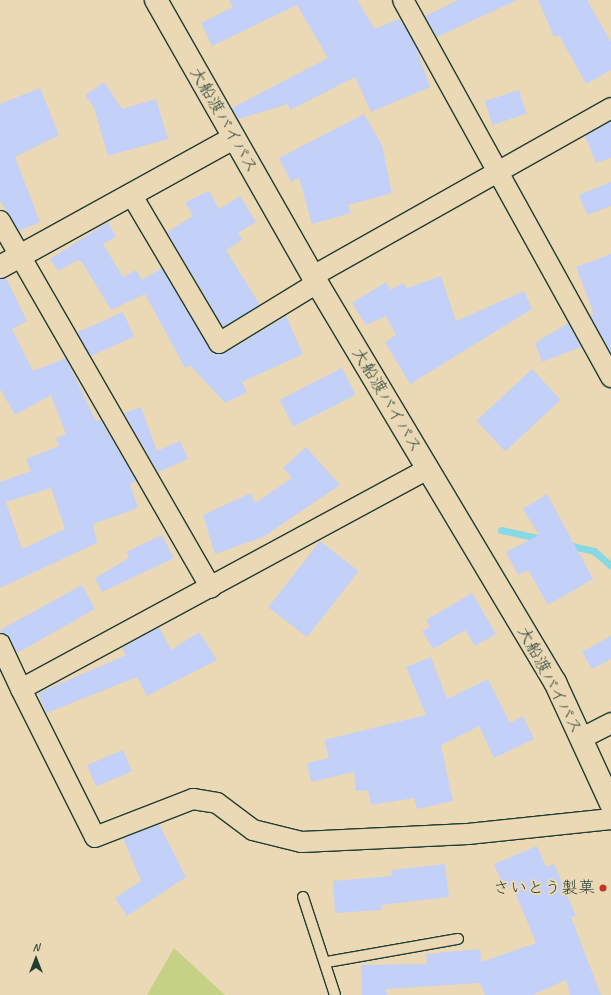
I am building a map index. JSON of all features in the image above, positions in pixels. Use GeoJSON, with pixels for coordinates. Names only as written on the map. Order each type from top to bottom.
{"type":"FeatureCollection","features":[{"type":"Feature","properties":{"kind":"main road","name":"大船渡バイパス"},"geometry":{"type":"LineString","coordinates":[[156,0],[315,279],[555,682],[611,804]]}},
{"type":"Feature","properties":{"kind":"main road"},"geometry":{"type":"LineString","coordinates":[[9,261],[234,138]]}},
{"type":"Feature","properties":{"kind":"street"},"geometry":{"type":"LineString","coordinates":[[403,0],[611,377]]}},
{"type":"Feature","properties":{"kind":"street"},"geometry":{"type":"LineString","coordinates":[[132,194],[218,343],[315,279],[611,108]]}},
{"type":"Feature","properties":{"kind":"street"},"geometry":{"type":"LineString","coordinates":[[0,221],[9,261],[211,588]]}},
{"type":"Feature","properties":{"kind":"street"},"geometry":{"type":"LineString","coordinates":[[22,689],[211,588],[428,469]]}},
{"type":"Feature","properties":{"kind":"street"},"geometry":{"type":"LineString","coordinates":[[0,644],[95,837],[193,799],[217,803],[254,830],[302,842],[468,834],[611,819]]}},
{"type":"Feature","properties":{"kind":"street"},"geometry":{"type":"LineString","coordinates":[[582,738],[611,723]]}},
{"type":"Feature","properties":{"kind":"lane"},"geometry":{"type":"LineString","coordinates":[[303,897],[327,962],[335,995]]}},
{"type":"Feature","properties":{"kind":"lane"},"geometry":{"type":"LineString","coordinates":[[327,962],[458,939]]}},
{"type":"Feature","properties":{"kind":"green space"},"geometry":{"type":"Polygon","coordinates":[[[174,948],[225,995],[147,995],[174,948]]]}},
{"type":"Feature","properties":{"kind":"building"},"geometry":{"type":"Polygon","coordinates":[[[229,0],[357,0],[375,29],[398,19],[404,25],[416,47],[430,87],[371,112],[355,77],[290,110],[288,104],[238,119],[232,108],[328,58],[297,5],[212,46],[201,23],[233,7],[229,0]]]}},
{"type":"Feature","properties":{"kind":"building"},"geometry":{"type":"Polygon","coordinates":[[[458,0],[517,0],[437,37],[425,16],[458,0]]]}},
{"type":"Feature","properties":{"kind":"building"},"geometry":{"type":"Polygon","coordinates":[[[538,0],[587,0],[611,42],[611,70],[586,84],[559,35],[554,37],[538,0]]]}},
{"type":"Feature","properties":{"kind":"building"},"geometry":{"type":"Polygon","coordinates":[[[104,82],[122,109],[156,99],[168,139],[108,156],[94,108],[85,95],[104,82]]]}},
{"type":"Feature","properties":{"kind":"building"},"geometry":{"type":"Polygon","coordinates":[[[40,88],[59,135],[15,157],[40,222],[19,231],[0,201],[0,104],[40,88]]]}},
{"type":"Feature","properties":{"kind":"building"},"geometry":{"type":"Polygon","coordinates":[[[519,90],[527,114],[492,125],[485,101],[519,90]]]}},
{"type":"Feature","properties":{"kind":"building"},"geometry":{"type":"Polygon","coordinates":[[[364,114],[382,145],[392,193],[348,205],[351,213],[312,224],[299,178],[291,182],[279,158],[364,114]]]}},
{"type":"Feature","properties":{"kind":"building"},"geometry":{"type":"Polygon","coordinates":[[[611,121],[611,158],[596,163],[585,136],[611,121]]]}},
{"type":"Feature","properties":{"kind":"building"},"geometry":{"type":"Polygon","coordinates":[[[611,182],[611,206],[587,215],[579,195],[611,182]]]}},
{"type":"Feature","properties":{"kind":"building"},"geometry":{"type":"Polygon","coordinates":[[[209,191],[219,209],[240,196],[256,222],[238,233],[242,240],[226,250],[260,305],[223,327],[167,232],[193,216],[185,202],[209,191]]]}},
{"type":"Feature","properties":{"kind":"building"},"geometry":{"type":"Polygon","coordinates":[[[108,222],[116,237],[103,244],[123,277],[136,270],[142,280],[162,268],[213,353],[225,353],[286,316],[303,354],[242,382],[247,392],[225,403],[190,365],[185,368],[145,294],[111,310],[82,262],[78,260],[58,271],[50,259],[108,222]]]}},
{"type":"Feature","properties":{"kind":"building"},"geometry":{"type":"Polygon","coordinates":[[[611,254],[611,353],[590,315],[594,314],[576,267],[611,254]]]}},
{"type":"Feature","properties":{"kind":"building"},"geometry":{"type":"Polygon","coordinates":[[[441,276],[456,321],[524,291],[532,309],[410,384],[385,342],[396,335],[386,316],[366,325],[352,303],[386,282],[391,290],[403,283],[407,288],[441,276]]]}},
{"type":"Feature","properties":{"kind":"building"},"geometry":{"type":"Polygon","coordinates":[[[6,278],[27,321],[12,329],[33,371],[66,358],[96,421],[100,419],[136,481],[130,484],[138,508],[93,524],[97,543],[0,588],[0,482],[31,471],[26,459],[59,446],[56,438],[66,434],[51,395],[15,415],[0,389],[0,279],[6,278]],[[51,488],[6,502],[22,549],[65,529],[51,488]]]}},
{"type":"Feature","properties":{"kind":"building"},"geometry":{"type":"Polygon","coordinates":[[[123,312],[134,337],[88,357],[77,332],[123,312]]]}},
{"type":"Feature","properties":{"kind":"building"},"geometry":{"type":"Polygon","coordinates":[[[568,323],[581,347],[542,362],[535,343],[568,323]]]}},
{"type":"Feature","properties":{"kind":"building"},"geometry":{"type":"Polygon","coordinates":[[[342,368],[356,395],[293,427],[280,400],[342,368]]]}},
{"type":"Feature","properties":{"kind":"building"},"geometry":{"type":"Polygon","coordinates":[[[532,369],[561,400],[505,452],[476,421],[532,369]]]}},
{"type":"Feature","properties":{"kind":"building"},"geometry":{"type":"Polygon","coordinates":[[[141,407],[157,451],[180,441],[188,459],[158,472],[124,413],[141,407]]]}},
{"type":"Feature","properties":{"kind":"building"},"geometry":{"type":"Polygon","coordinates":[[[306,447],[340,485],[263,537],[215,554],[203,515],[251,493],[255,503],[292,478],[283,468],[306,447]]]}},
{"type":"Feature","properties":{"kind":"building"},"geometry":{"type":"Polygon","coordinates":[[[547,494],[593,579],[548,605],[528,570],[518,575],[506,552],[539,535],[523,509],[547,494]]]}},
{"type":"Feature","properties":{"kind":"building"},"geometry":{"type":"Polygon","coordinates":[[[162,535],[174,558],[102,592],[95,578],[129,558],[126,552],[162,535]]]}},
{"type":"Feature","properties":{"kind":"building"},"geometry":{"type":"Polygon","coordinates":[[[320,541],[359,571],[307,637],[268,607],[320,541]]]}},
{"type":"Feature","properties":{"kind":"building"},"geometry":{"type":"Polygon","coordinates":[[[82,585],[95,609],[17,653],[10,639],[0,630],[82,585]]]}},
{"type":"Feature","properties":{"kind":"building"},"geometry":{"type":"Polygon","coordinates":[[[472,593],[496,634],[475,646],[465,630],[433,649],[422,631],[430,627],[426,620],[472,593]]]}},
{"type":"Feature","properties":{"kind":"building"},"geometry":{"type":"Polygon","coordinates":[[[159,627],[171,650],[199,632],[217,660],[147,696],[137,677],[46,713],[38,693],[126,655],[122,648],[159,627]]]}},
{"type":"Feature","properties":{"kind":"building"},"geometry":{"type":"Polygon","coordinates":[[[611,636],[611,659],[592,669],[582,652],[611,636]]]}},
{"type":"Feature","properties":{"kind":"building"},"geometry":{"type":"Polygon","coordinates":[[[431,657],[447,699],[488,679],[510,723],[523,716],[534,739],[494,758],[479,726],[441,745],[453,801],[417,809],[414,798],[371,805],[368,790],[356,791],[354,772],[311,782],[307,763],[329,758],[324,740],[426,715],[406,667],[431,657]]]}},
{"type":"Feature","properties":{"kind":"building"},"geometry":{"type":"Polygon","coordinates":[[[123,750],[132,771],[96,786],[87,765],[123,750]]]}},
{"type":"Feature","properties":{"kind":"building"},"geometry":{"type":"Polygon","coordinates":[[[159,824],[186,877],[127,916],[115,898],[141,881],[123,838],[159,824]]]}},
{"type":"Feature","properties":{"kind":"building"},"geometry":{"type":"Polygon","coordinates":[[[537,846],[546,867],[554,864],[576,916],[571,917],[601,995],[570,995],[566,980],[532,995],[485,995],[480,983],[386,989],[387,995],[362,995],[361,965],[427,964],[426,954],[480,949],[481,962],[536,943],[512,885],[504,889],[494,864],[537,846]]]}},
{"type":"Feature","properties":{"kind":"building"},"geometry":{"type":"Polygon","coordinates":[[[445,864],[449,897],[381,905],[381,910],[335,913],[333,881],[392,876],[391,870],[445,864]]]}},
{"type":"Feature","properties":{"kind":"waterway"},"geometry":{"type":"LineString","coordinates":[[501,530],[542,539]]}},
{"type":"Feature","properties":{"kind":"waterway"},"geometry":{"type":"LineString","coordinates":[[568,545],[594,551],[611,566]]}},
{"type":"Feature","properties":{"kind":"place","name":"さいとう製菓"},"geometry":{"type":"Point","coordinates":[603,888]}}]}
